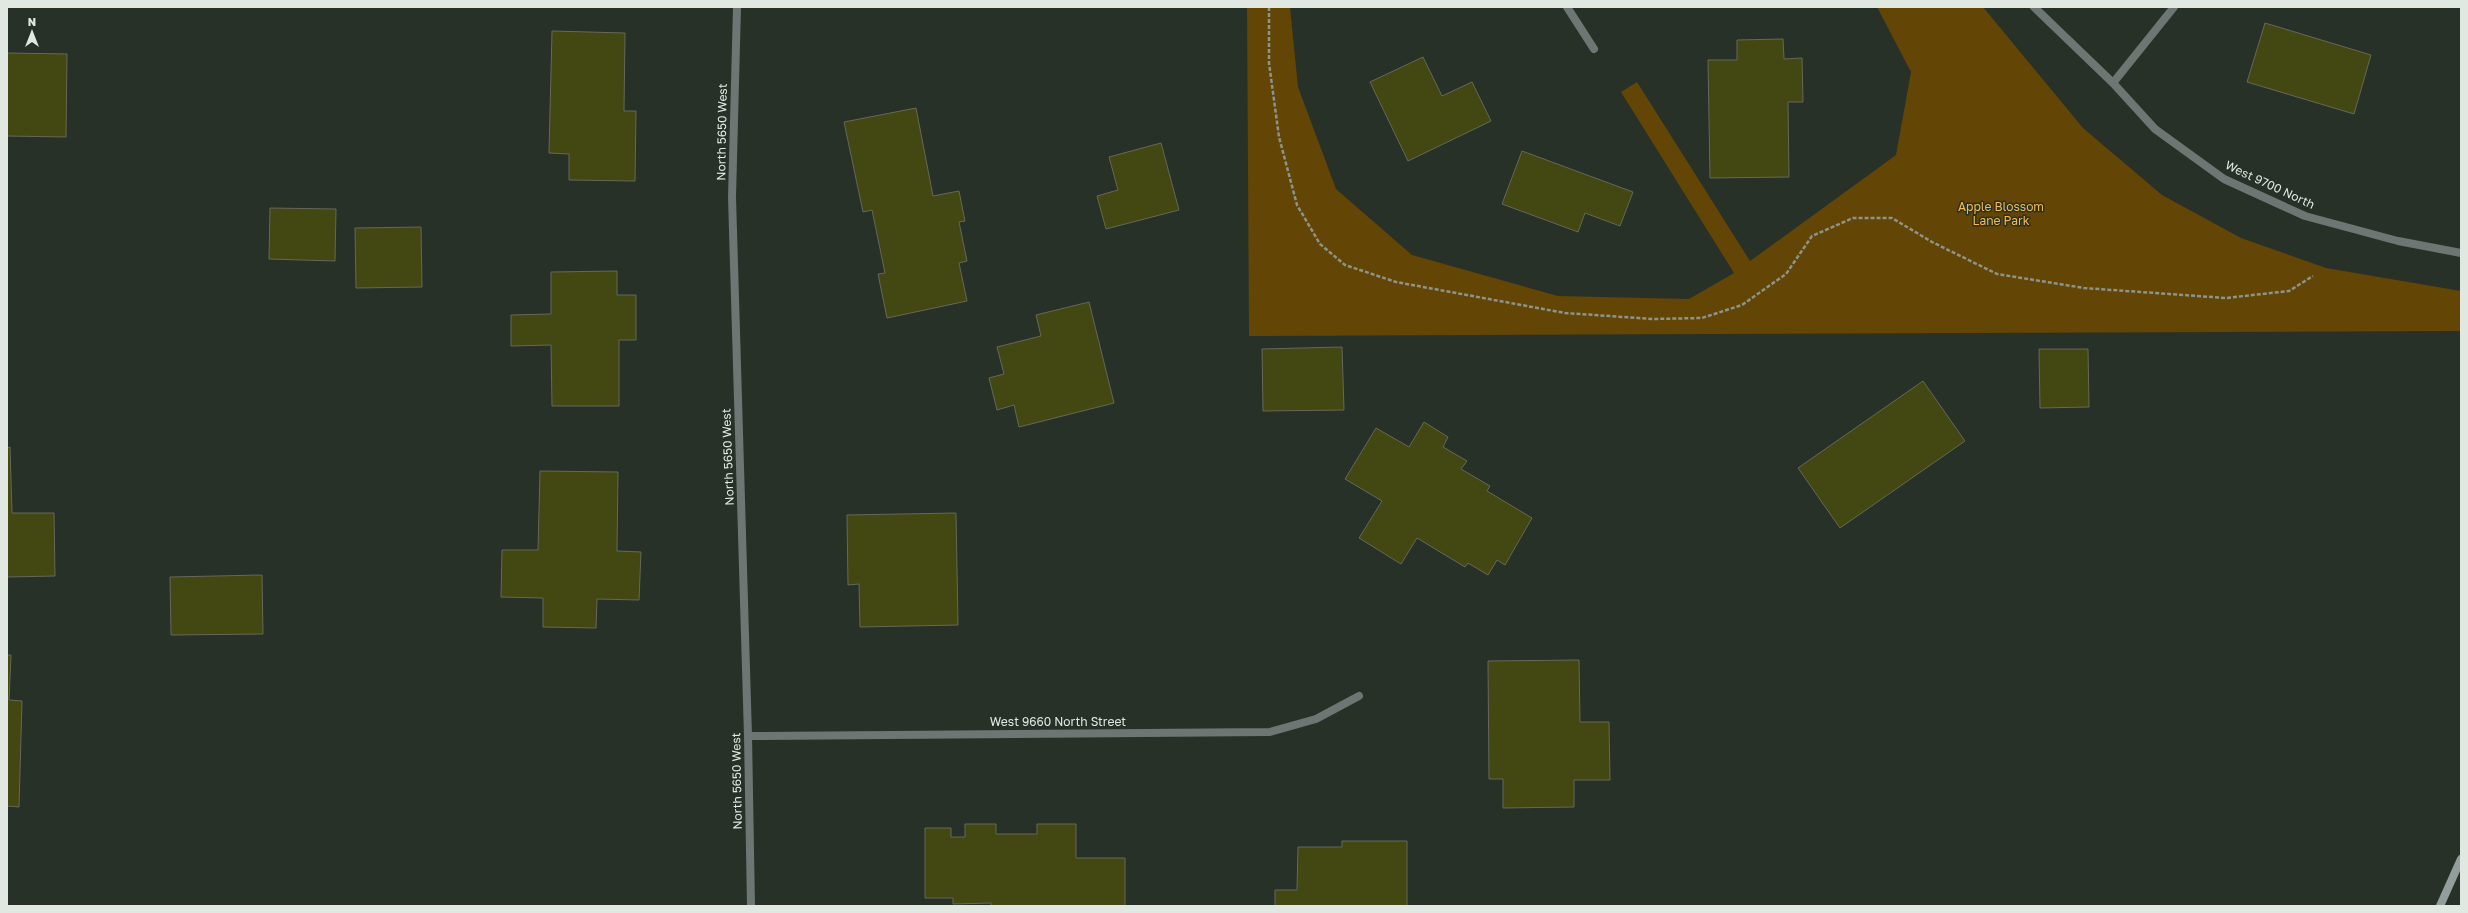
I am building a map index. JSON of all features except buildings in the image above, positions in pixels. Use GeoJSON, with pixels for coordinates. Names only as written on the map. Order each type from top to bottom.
{"type":"FeatureCollection","features":[{"type":"Feature","properties":{"kind":"main road"},"geometry":{"type":"LineString","coordinates":[[2440,906],[2461,859]]}},
{"type":"Feature","properties":{"kind":"street","name":"North 5650 West"},"geometry":{"type":"LineString","coordinates":[[737,7],[732,197],[748,736],[751,906]]}},
{"type":"Feature","properties":{"kind":"street"},"geometry":{"type":"LineString","coordinates":[[1568,7],[1594,49]]}},
{"type":"Feature","properties":{"kind":"street","name":"West 9700 North"},"geometry":{"type":"LineString","coordinates":[[2034,7],[2113,84],[2155,129],[2224,179],[2305,216],[2398,241],[2461,253]]}},
{"type":"Feature","properties":{"kind":"street"},"geometry":{"type":"LineString","coordinates":[[2113,84],[2174,7]]}},
{"type":"Feature","properties":{"kind":"street","name":"West 9660 North Street"},"geometry":{"type":"LineString","coordinates":[[748,736],[1270,732],[1316,719],[1359,696]]}},
{"type":"Feature","properties":{"kind":"path"},"geometry":{"type":"LineString","coordinates":[[1269,7],[1268,63],[1279,137],[1297,205],[1320,244],[1345,265],[1396,282],[1565,313],[1653,319],[1702,318],[1742,305],[1786,274],[1812,236],[1853,218],[1892,218],[1932,242],[1997,274],[2084,288],[2226,298],[2289,291],[2312,276]]}},
{"type":"Feature","properties":{"kind":"green space","name":"Apple Blossom Lane Park"},"geometry":{"type":"Polygon","coordinates":[[[1247,7],[1290,7],[1298,87],[1336,189],[1412,255],[1558,296],[1689,299],[1734,273],[1621,92],[1637,82],[1750,261],[1896,155],[1911,72],[1877,7],[1983,7],[2083,128],[2162,195],[2241,238],[2326,268],[2461,291],[2461,331],[1249,336],[1247,7]]]}}]}
